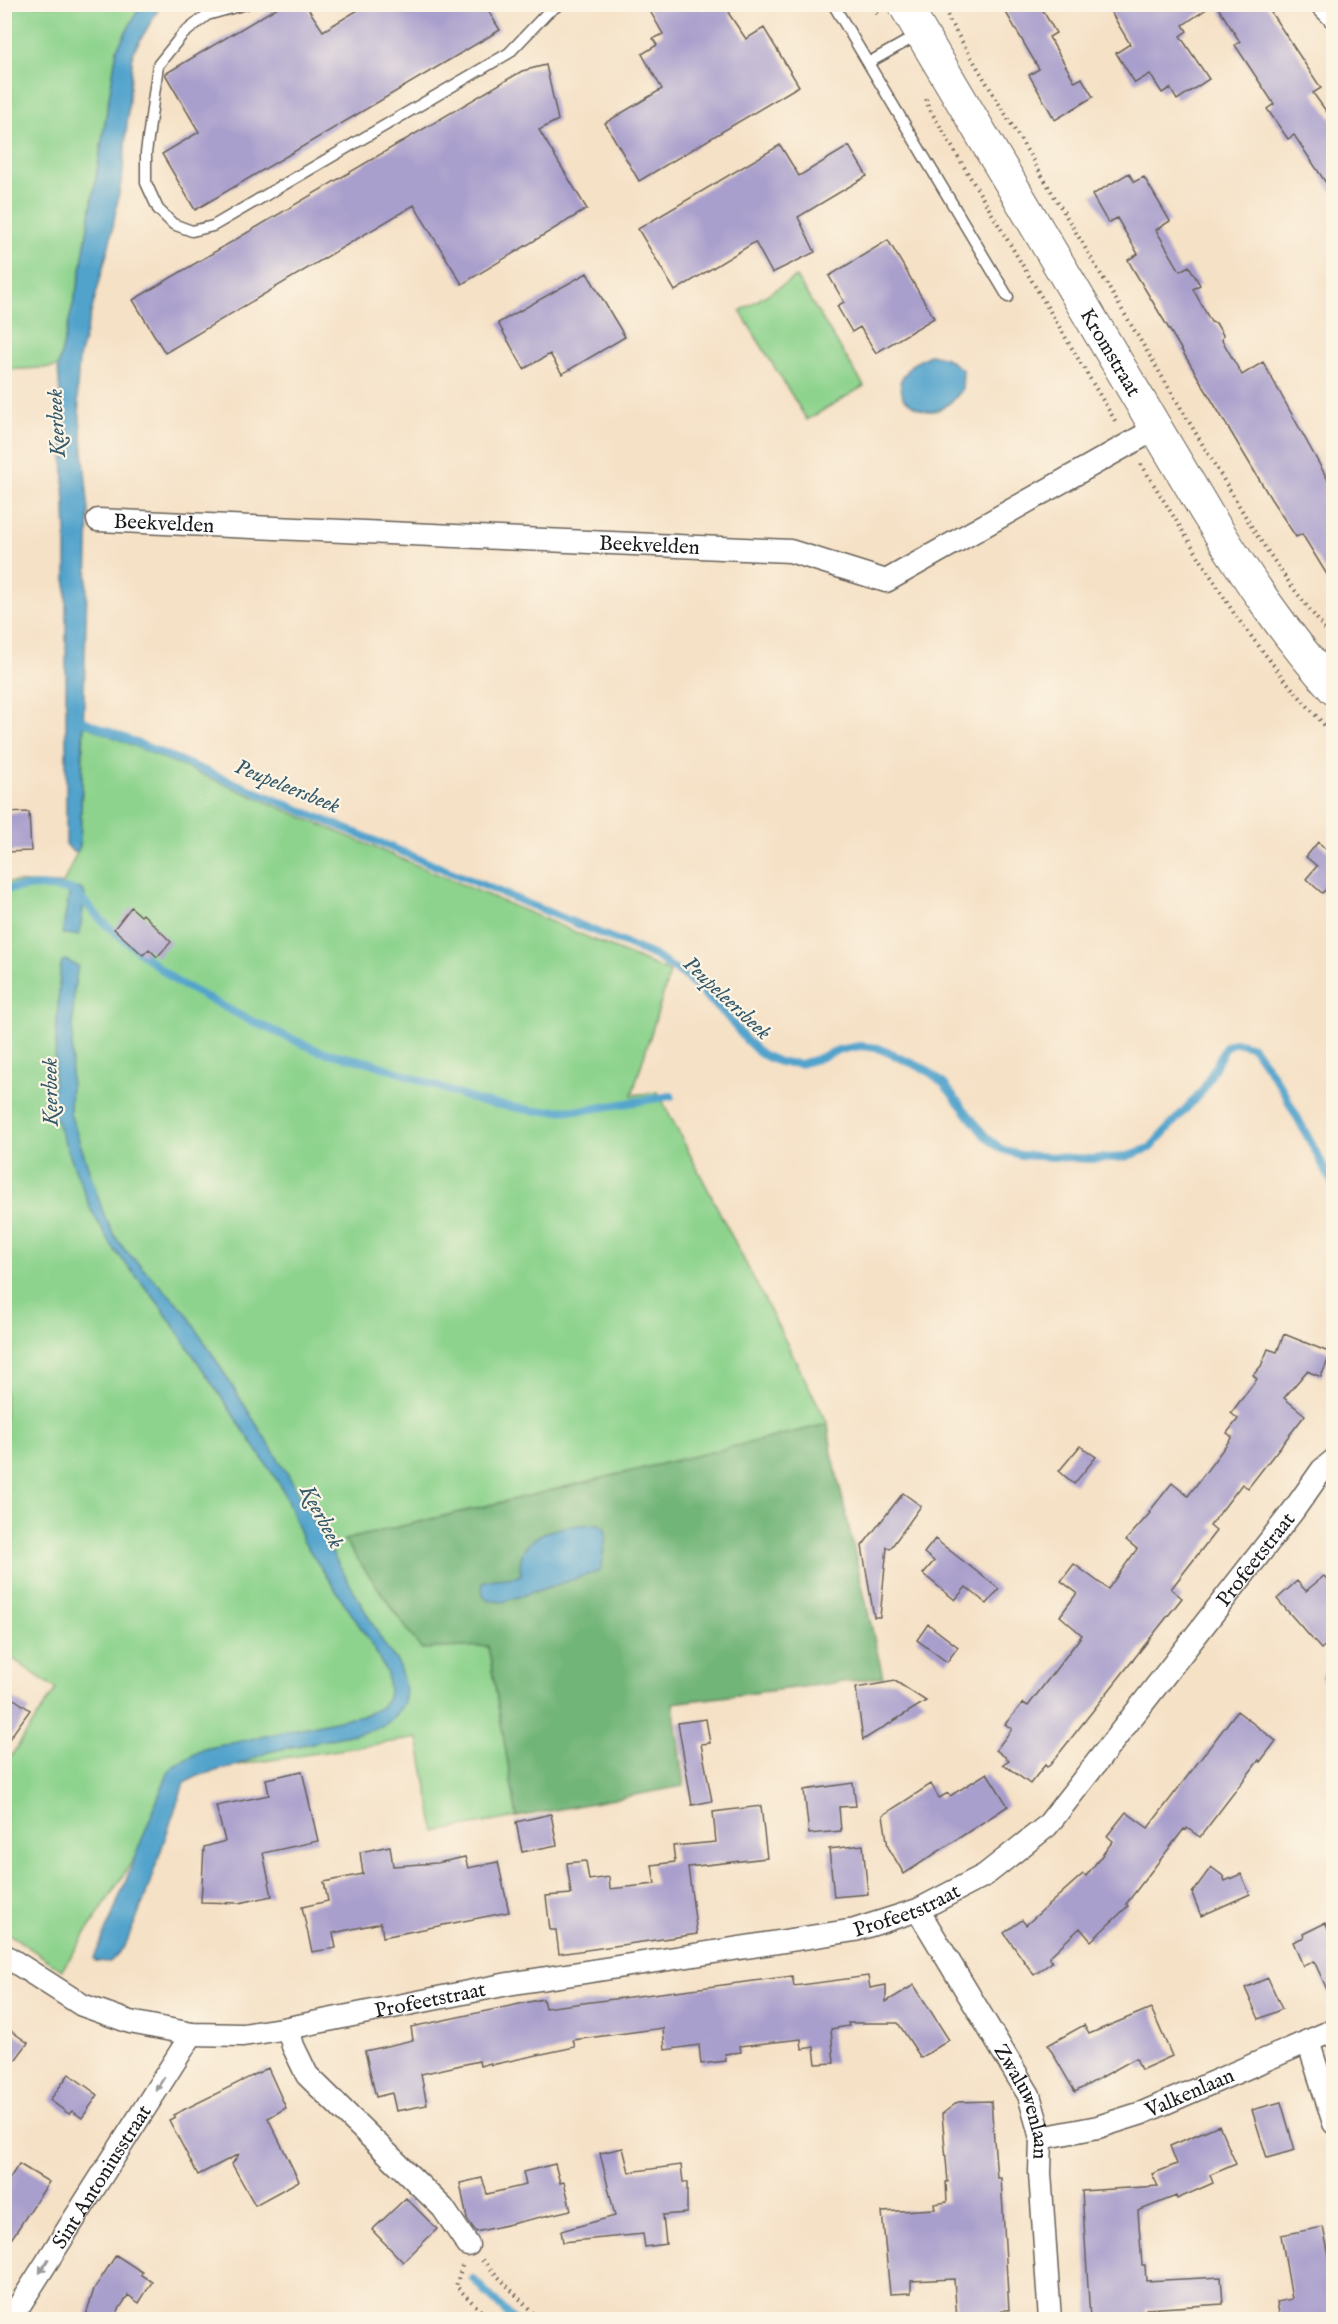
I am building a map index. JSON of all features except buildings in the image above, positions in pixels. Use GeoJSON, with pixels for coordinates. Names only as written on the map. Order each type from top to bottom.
{"type":"FeatureCollection","features":[{"type":"Feature","properties":{"kind":"main road","name":"Kromstraat"},"geometry":{"type":"LineString","coordinates":[[904,4],[1255,591],[1334,689]]}},
{"type":"Feature","properties":{"kind":"street"},"geometry":{"type":"LineString","coordinates":[[1321,4],[1334,17]]}},
{"type":"Feature","properties":{"kind":"street","name":"Beekvelden"},"geometry":{"type":"LineString","coordinates":[[98,520],[790,551],[886,581],[1157,428]]}},
{"type":"Feature","properties":{"kind":"street","name":"Profeetstraat"},"geometry":{"type":"LineString","coordinates":[[4,1954],[82,2005],[130,2022],[192,2034],[243,2035],[508,1984],[855,1930],[918,1910],[985,1875],[1047,1826],[1293,1511],[1322,1470],[1334,1460]]}},
{"type":"Feature","properties":{"kind":"street","name":"Zwaluwenlaan"},"geometry":{"type":"LineString","coordinates":[[918,1910],[1029,2095],[1041,2138],[1040,2173],[1050,2319]]}},
{"type":"Feature","properties":{"kind":"street"},"geometry":{"type":"LineString","coordinates":[[288,2028],[293,2046],[307,2075],[443,2208],[468,2245]]}},
{"type":"Feature","properties":{"kind":"street","name":"Valkenlaan"},"geometry":{"type":"LineString","coordinates":[[1041,2138],[1098,2127],[1142,2113],[1334,2030]]}},
{"type":"Feature","properties":{"kind":"street","name":"Sint Antoniusstraat"},"geometry":{"type":"LineString","coordinates":[[10,2319],[192,2034]]}},
{"type":"Feature","properties":{"kind":"street"},"geometry":{"type":"LineString","coordinates":[[1308,2041],[1334,2123]]}},
{"type":"Feature","properties":{"kind":"lane"},"geometry":{"type":"LineString","coordinates":[[246,4],[207,15],[182,35],[158,65],[146,153],[146,183],[158,208],[173,224],[192,231],[213,226],[509,52],[544,8],[560,4]]}},
{"type":"Feature","properties":{"kind":"lane"},"geometry":{"type":"LineString","coordinates":[[833,4],[1008,297]]}},
{"type":"Feature","properties":{"kind":"lane"},"geometry":{"type":"LineString","coordinates":[[868,63],[921,33]]}},
{"type":"Feature","properties":{"kind":"path"},"geometry":{"type":"LineString","coordinates":[[943,4],[949,20],[1256,534],[1290,584],[1334,641]]}},
{"type":"Feature","properties":{"kind":"path"},"geometry":{"type":"LineString","coordinates":[[490,2319],[456,2286],[468,2245],[540,2319]]}},
{"type":"Feature","properties":{"kind":"green space"},"geometry":{"type":"Polygon","coordinates":[[[5,5],[141,5],[117,49],[80,276],[58,367],[5,370],[5,5]]]}},
{"type":"Feature","properties":{"kind":"green space"},"geometry":{"type":"Polygon","coordinates":[[[796,277],[864,386],[807,420],[740,311],[796,277]]]}},
{"type":"Feature","properties":{"kind":"green space"},"geometry":{"type":"Polygon","coordinates":[[[84,725],[670,972],[632,1095],[658,1092],[828,1424],[344,1540],[488,1646],[517,1817],[435,1832],[418,1738],[190,1772],[62,1970],[5,1931],[5,1765],[56,1689],[5,1653],[5,882],[63,884],[80,845],[84,725]]]}},
{"type":"Feature","properties":{"kind":"green space"},"geometry":{"type":"Polygon","coordinates":[[[828,1424],[832,1453],[883,1677],[673,1703],[684,1786],[517,1817],[488,1646],[421,1649],[344,1540],[828,1424]]]}},
{"type":"Feature","properties":{"kind":"water"},"geometry":{"type":"Polygon","coordinates":[[[141,5],[161,5],[133,52],[123,172],[110,242],[79,358],[77,388],[89,512],[80,845],[78,851],[72,851],[66,844],[66,536],[58,367],[80,276],[117,49],[141,5]]]}},
{"type":"Feature","properties":{"kind":"water"},"geometry":{"type":"Polygon","coordinates":[[[931,354],[946,358],[963,370],[962,390],[941,409],[927,411],[912,405],[903,398],[900,382],[911,365],[931,354]]]}},
{"type":"Feature","properties":{"kind":"water"},"geometry":{"type":"Polygon","coordinates":[[[70,889],[81,889],[85,894],[80,932],[78,935],[62,934],[70,889]]]}},
{"type":"Feature","properties":{"kind":"water"},"geometry":{"type":"Polygon","coordinates":[[[65,960],[78,966],[74,989],[70,1113],[104,1215],[124,1249],[185,1311],[192,1322],[287,1473],[384,1644],[398,1663],[406,1690],[404,1703],[384,1726],[268,1752],[184,1783],[144,1900],[125,1946],[110,1962],[95,1961],[94,1958],[172,1767],[204,1749],[367,1714],[380,1708],[387,1700],[389,1692],[387,1674],[371,1643],[303,1541],[282,1488],[159,1304],[113,1248],[91,1210],[52,1110],[60,970],[62,961],[65,960]]]}},
{"type":"Feature","properties":{"kind":"water"},"geometry":{"type":"Polygon","coordinates":[[[599,1524],[605,1529],[606,1536],[600,1571],[502,1602],[488,1600],[483,1596],[482,1582],[521,1575],[521,1560],[525,1548],[533,1539],[557,1529],[599,1524]]]}},
{"type":"Feature","properties":{"kind":"waterway","name":"Peupeleersbeek"},"geometry":{"type":"LineString","coordinates":[[76,718],[653,955],[684,975],[725,1014],[761,1054],[779,1062],[800,1064],[838,1050],[860,1046],[878,1048],[927,1070],[944,1084],[985,1136],[1001,1149],[1020,1155],[1090,1159],[1125,1157],[1150,1148],[1203,1090],[1226,1046],[1236,1042],[1253,1047],[1281,1087],[1334,1186]]}},
{"type":"Feature","properties":{"kind":"waterway"},"geometry":{"type":"LineString","coordinates":[[4,889],[39,886],[73,890],[106,925],[177,982],[247,1019],[319,1051],[372,1063],[478,1101],[535,1111],[585,1110],[671,1096]]}},
{"type":"Feature","properties":{"kind":"waterway","name":"Peupeleersbeek"},"geometry":{"type":"LineString","coordinates":[[1326,1678],[1334,1687]]}},
{"type":"Feature","properties":{"kind":"waterway","name":"Keerbeek"},"geometry":{"type":"LineString","coordinates":[[473,2279],[514,2320]]}}]}
